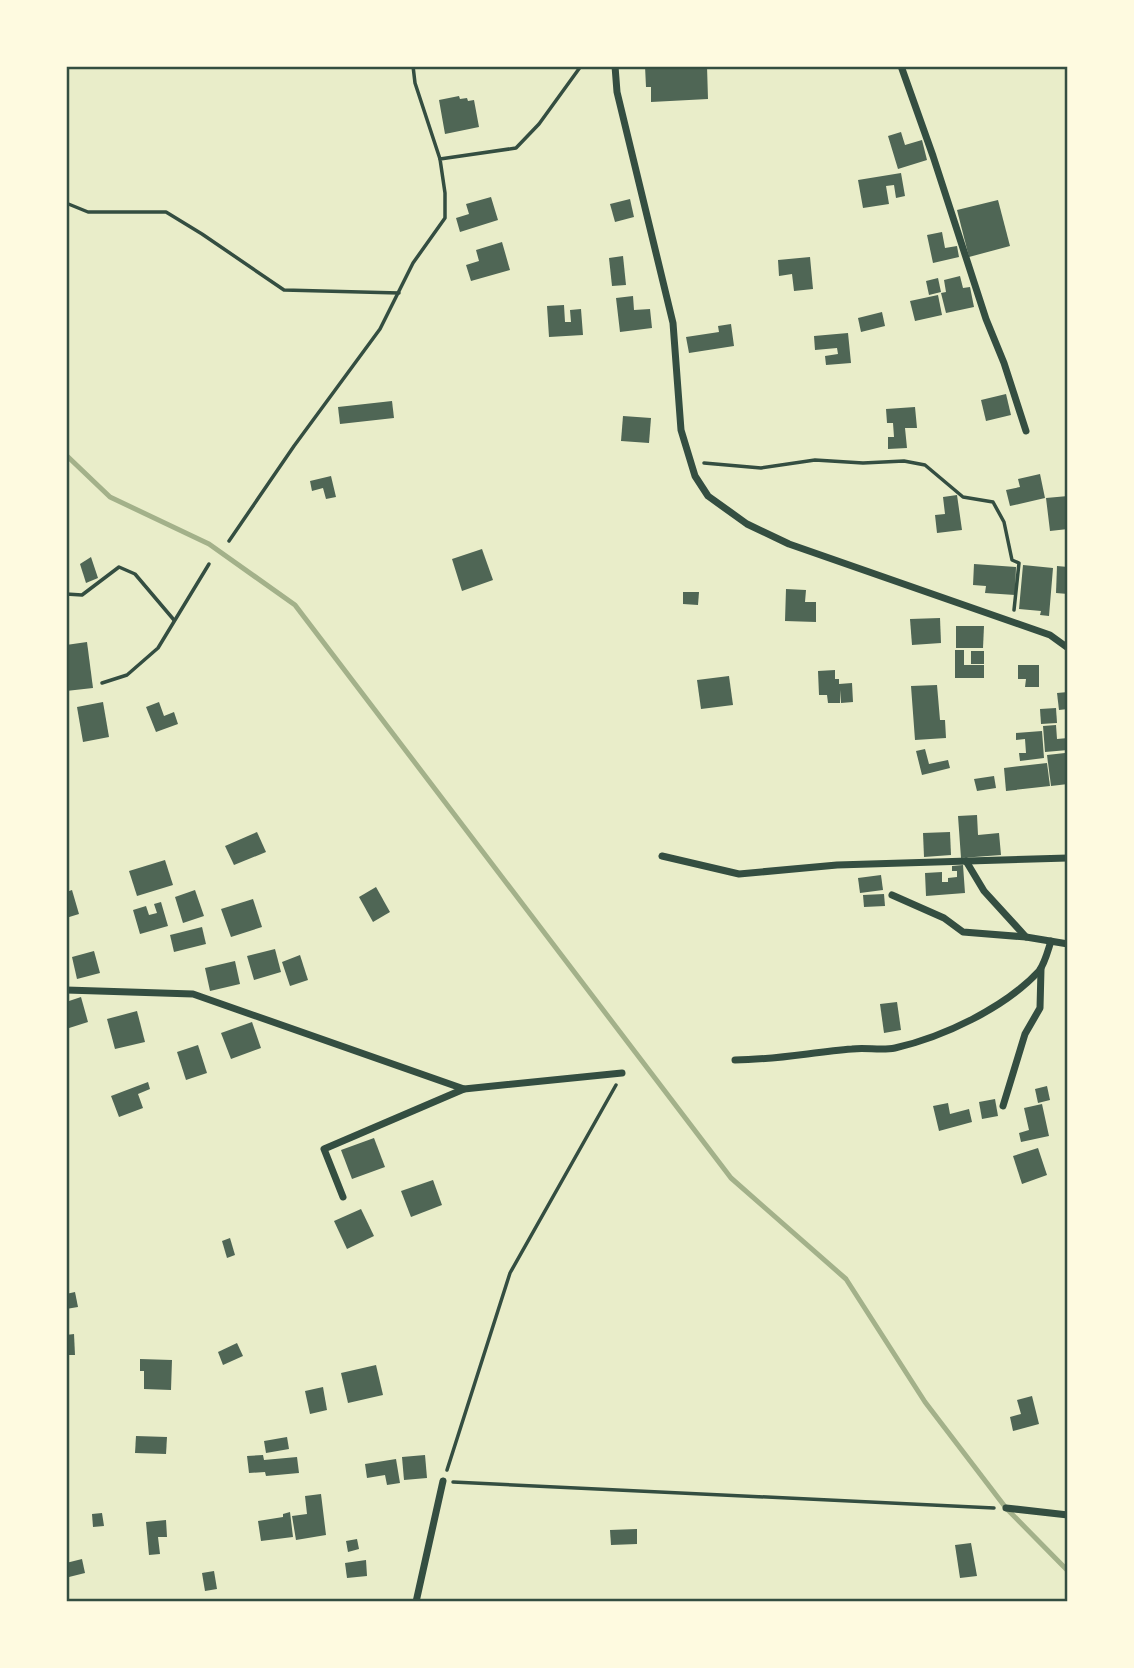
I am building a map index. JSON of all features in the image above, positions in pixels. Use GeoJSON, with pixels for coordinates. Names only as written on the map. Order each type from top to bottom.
{"type":"FeatureCollection","features":[{"type":"Feature","properties":{"kind":"street"},"geometry":{"type":"LineString","coordinates":[[615,66],[617,92],[673,323],[681,429],[695,476],[708,496],[747,524],[789,544],[1050,635],[1066,646]]}},
{"type":"Feature","properties":{"kind":"street"},"geometry":{"type":"LineString","coordinates":[[901,66],[1026,431]]}},
{"type":"Feature","properties":{"kind":"street"},"geometry":{"type":"LineString","coordinates":[[662,856],[739,874],[837,865],[1068,858]]}},
{"type":"Feature","properties":{"kind":"street"},"geometry":{"type":"LineString","coordinates":[[966,861],[984,891],[1026,937]]}},
{"type":"Feature","properties":{"kind":"street"},"geometry":{"type":"LineString","coordinates":[[892,895],[944,918],[963,932],[1026,937],[1068,944]]}},
{"type":"Feature","properties":{"kind":"street"},"geometry":{"type":"LineString","coordinates":[[1003,1106],[1025,1034],[1040,1008],[1041,969],[1051,941]]}},
{"type":"Feature","properties":{"kind":"street"},"geometry":{"type":"LineString","coordinates":[[736,1059],[802,1056],[853,1048],[892,1049],[946,1032],[987,1012],[1041,969]]}},
{"type":"Feature","properties":{"kind":"street"},"geometry":{"type":"LineString","coordinates":[[66,990],[194,995],[464,1089]]}},
{"type":"Feature","properties":{"kind":"street"},"geometry":{"type":"LineString","coordinates":[[343,1197],[324,1150],[464,1089],[622,1073]]}},
{"type":"Feature","properties":{"kind":"street"},"geometry":{"type":"LineString","coordinates":[[416,1601],[443,1482]]}},
{"type":"Feature","properties":{"kind":"street"},"geometry":{"type":"LineString","coordinates":[[1006,1508],[1068,1515]]}},
{"type":"Feature","properties":{"kind":"path"},"geometry":{"type":"LineString","coordinates":[[229,541],[294,446],[380,329],[414,263],[445,218],[445,193],[440,159],[415,83],[413,66]]}},
{"type":"Feature","properties":{"kind":"path"},"geometry":{"type":"LineString","coordinates":[[440,159],[516,148],[539,124],[581,66]]}},
{"type":"Feature","properties":{"kind":"path"},"geometry":{"type":"LineString","coordinates":[[66,203],[88,212],[166,212],[284,290],[399,293]]}},
{"type":"Feature","properties":{"kind":"path"},"geometry":{"type":"LineString","coordinates":[[691,462],[761,468],[816,460],[863,463],[904,461],[925,465],[962,498],[993,502],[1004,522],[1012,560],[1019,563],[1013,622]]}},
{"type":"Feature","properties":{"kind":"path"},"geometry":{"type":"LineString","coordinates":[[102,683],[127,675],[158,648],[209,564]]}},
{"type":"Feature","properties":{"kind":"path"},"geometry":{"type":"LineString","coordinates":[[66,594],[82,595],[118,567],[135,574],[174,620]]}},
{"type":"Feature","properties":{"kind":"path"},"geometry":{"type":"LineString","coordinates":[[622,1073],[510,1273],[443,1482],[1006,1508]]}},
{"type":"Feature","properties":{"kind":"building"},"geometry":{"type":"Polygon","coordinates":[[[645,66],[707,66],[708,99],[651,102],[651,87],[646,87],[645,66]]]}},
{"type":"Feature","properties":{"kind":"building"},"geometry":{"type":"Polygon","coordinates":[[[459,96],[460,99],[474,100],[479,127],[445,134],[439,100],[459,96]]]}},
{"type":"Feature","properties":{"kind":"building"},"geometry":{"type":"Polygon","coordinates":[[[901,132],[905,145],[922,140],[927,160],[898,169],[888,136],[901,132]]]}},
{"type":"Feature","properties":{"kind":"building"},"geometry":{"type":"Polygon","coordinates":[[[901,173],[905,196],[896,198],[894,185],[886,186],[889,204],[863,208],[858,180],[901,173]]]}},
{"type":"Feature","properties":{"kind":"building"},"geometry":{"type":"Polygon","coordinates":[[[491,197],[498,220],[460,232],[456,218],[469,214],[466,204],[491,197]]]}},
{"type":"Feature","properties":{"kind":"building"},"geometry":{"type":"Polygon","coordinates":[[[630,199],[634,217],[615,222],[610,204],[630,199]]]}},
{"type":"Feature","properties":{"kind":"building"},"geometry":{"type":"Polygon","coordinates":[[[998,200],[1010,246],[969,257],[957,210],[998,200]]]}},
{"type":"Feature","properties":{"kind":"building"},"geometry":{"type":"Polygon","coordinates":[[[942,232],[945,248],[957,246],[959,257],[933,263],[927,235],[942,232]]]}},
{"type":"Feature","properties":{"kind":"building"},"geometry":{"type":"Polygon","coordinates":[[[502,242],[510,270],[471,281],[466,265],[479,261],[476,250],[502,242]]]}},
{"type":"Feature","properties":{"kind":"building"},"geometry":{"type":"Polygon","coordinates":[[[623,256],[626,285],[612,286],[609,258],[623,256]]]}},
{"type":"Feature","properties":{"kind":"building"},"geometry":{"type":"Polygon","coordinates":[[[810,257],[813,289],[794,291],[792,274],[779,276],[778,260],[810,257]]]}},
{"type":"Feature","properties":{"kind":"building"},"geometry":{"type":"Polygon","coordinates":[[[960,276],[963,288],[970,287],[974,307],[946,313],[941,293],[946,292],[944,280],[960,276]]]}},
{"type":"Feature","properties":{"kind":"building"},"geometry":{"type":"Polygon","coordinates":[[[938,278],[941,292],[929,295],[926,281],[938,278]]]}},
{"type":"Feature","properties":{"kind":"building"},"geometry":{"type":"Polygon","coordinates":[[[938,295],[942,315],[915,321],[910,301],[938,295]]]}},
{"type":"Feature","properties":{"kind":"building"},"geometry":{"type":"Polygon","coordinates":[[[633,296],[634,310],[650,309],[652,328],[620,332],[616,298],[633,296]]]}},
{"type":"Feature","properties":{"kind":"building"},"geometry":{"type":"Polygon","coordinates":[[[564,305],[565,322],[571,322],[570,310],[581,309],[583,335],[549,337],[547,306],[564,305]]]}},
{"type":"Feature","properties":{"kind":"building"},"geometry":{"type":"Polygon","coordinates":[[[882,312],[885,326],[861,332],[858,318],[882,312]]]}},
{"type":"Feature","properties":{"kind":"building"},"geometry":{"type":"Polygon","coordinates":[[[731,324],[734,346],[689,353],[686,337],[719,332],[718,326],[731,324]]]}},
{"type":"Feature","properties":{"kind":"building"},"geometry":{"type":"Polygon","coordinates":[[[848,333],[851,363],[826,365],[825,356],[838,354],[837,348],[815,350],[814,336],[848,333]]]}},
{"type":"Feature","properties":{"kind":"building"},"geometry":{"type":"Polygon","coordinates":[[[1006,394],[1011,415],[986,421],[981,400],[1006,394]]]}},
{"type":"Feature","properties":{"kind":"building"},"geometry":{"type":"Polygon","coordinates":[[[392,401],[394,418],[340,424],[338,407],[392,401]]]}},
{"type":"Feature","properties":{"kind":"building"},"geometry":{"type":"Polygon","coordinates":[[[915,407],[917,428],[905,428],[907,448],[888,449],[888,437],[894,437],[893,423],[887,423],[886,409],[915,407]]]}},
{"type":"Feature","properties":{"kind":"building"},"geometry":{"type":"Polygon","coordinates":[[[623,416],[651,418],[649,443],[621,441],[623,416]]]}},
{"type":"Feature","properties":{"kind":"building"},"geometry":{"type":"Polygon","coordinates":[[[1040,474],[1045,498],[1010,506],[1006,490],[1020,487],[1018,479],[1040,474]]]}},
{"type":"Feature","properties":{"kind":"building"},"geometry":{"type":"Polygon","coordinates":[[[331,476],[336,497],[326,499],[323,488],[312,491],[310,481],[331,476]]]}},
{"type":"Feature","properties":{"kind":"building"},"geometry":{"type":"Polygon","coordinates":[[[957,495],[962,530],[937,533],[935,515],[945,514],[943,497],[957,495]]]}},
{"type":"Feature","properties":{"kind":"building"},"geometry":{"type":"Polygon","coordinates":[[[1068,496],[1068,511],[1065,512],[1068,529],[1050,531],[1046,498],[1068,496]]]}},
{"type":"Feature","properties":{"kind":"building"},"geometry":{"type":"Polygon","coordinates":[[[482,549],[493,580],[462,591],[452,559],[482,549]]]}},
{"type":"Feature","properties":{"kind":"building"},"geometry":{"type":"Polygon","coordinates":[[[91,557],[98,578],[86,583],[80,564],[91,557]]]}},
{"type":"Feature","properties":{"kind":"building"},"geometry":{"type":"Polygon","coordinates":[[[974,564],[1016,567],[1015,595],[985,593],[986,586],[973,585],[974,564]]]}},
{"type":"Feature","properties":{"kind":"building"},"geometry":{"type":"Polygon","coordinates":[[[1023,565],[1053,568],[1049,616],[1040,615],[1041,611],[1019,609],[1023,565]]]}},
{"type":"Feature","properties":{"kind":"building"},"geometry":{"type":"Polygon","coordinates":[[[1057,566],[1068,567],[1068,594],[1056,593],[1057,566]]]}},
{"type":"Feature","properties":{"kind":"building"},"geometry":{"type":"Polygon","coordinates":[[[786,589],[806,590],[805,602],[816,602],[816,622],[785,621],[786,589]]]}},
{"type":"Feature","properties":{"kind":"building"},"geometry":{"type":"Polygon","coordinates":[[[683,592],[699,592],[698,605],[683,604],[683,592]]]}},
{"type":"Feature","properties":{"kind":"building"},"geometry":{"type":"Polygon","coordinates":[[[940,618],[941,643],[912,645],[910,619],[940,618]]]}},
{"type":"Feature","properties":{"kind":"building"},"geometry":{"type":"Polygon","coordinates":[[[956,626],[984,626],[983,648],[956,648],[956,626]]]}},
{"type":"Feature","properties":{"kind":"building"},"geometry":{"type":"Polygon","coordinates":[[[87,642],[93,688],[66,691],[66,645],[87,642]]]}},
{"type":"Feature","properties":{"kind":"building"},"geometry":{"type":"Polygon","coordinates":[[[955,650],[964,650],[964,665],[984,665],[984,678],[955,678],[955,650]]]}},
{"type":"Feature","properties":{"kind":"building"},"geometry":{"type":"Polygon","coordinates":[[[971,651],[984,651],[984,664],[971,664],[971,651]]]}},
{"type":"Feature","properties":{"kind":"building"},"geometry":{"type":"Polygon","coordinates":[[[1018,665],[1039,665],[1039,687],[1025,687],[1026,679],[1018,679],[1018,665]]]}},
{"type":"Feature","properties":{"kind":"building"},"geometry":{"type":"Polygon","coordinates":[[[835,670],[835,679],[839,679],[839,684],[852,683],[853,702],[841,703],[840,690],[840,703],[828,703],[827,695],[819,695],[818,671],[835,670]]]}},
{"type":"Feature","properties":{"kind":"building"},"geometry":{"type":"Polygon","coordinates":[[[729,676],[733,705],[701,709],[697,680],[729,676]]]}},
{"type":"Feature","properties":{"kind":"building"},"geometry":{"type":"Polygon","coordinates":[[[937,685],[940,720],[945,720],[946,738],[915,740],[911,686],[937,685]]]}},
{"type":"Feature","properties":{"kind":"building"},"geometry":{"type":"Polygon","coordinates":[[[1068,692],[1068,709],[1059,710],[1057,693],[1068,692]]]}},
{"type":"Feature","properties":{"kind":"building"},"geometry":{"type":"Polygon","coordinates":[[[103,702],[109,737],[83,742],[77,707],[103,702]]]}},
{"type":"Feature","properties":{"kind":"building"},"geometry":{"type":"Polygon","coordinates":[[[159,702],[164,716],[174,712],[178,724],[156,732],[146,707],[159,702]]]}},
{"type":"Feature","properties":{"kind":"building"},"geometry":{"type":"Polygon","coordinates":[[[1056,708],[1057,723],[1041,724],[1040,709],[1056,708]]]}},
{"type":"Feature","properties":{"kind":"building"},"geometry":{"type":"Polygon","coordinates":[[[1056,725],[1057,739],[1068,738],[1068,750],[1045,752],[1043,726],[1056,725]]]}},
{"type":"Feature","properties":{"kind":"building"},"geometry":{"type":"Polygon","coordinates":[[[1042,731],[1044,758],[1020,761],[1019,753],[1026,753],[1025,739],[1016,740],[1016,733],[1042,731]]]}},
{"type":"Feature","properties":{"kind":"building"},"geometry":{"type":"Polygon","coordinates":[[[925,749],[929,764],[948,760],[950,768],[922,775],[916,751],[925,749]]]}},
{"type":"Feature","properties":{"kind":"building"},"geometry":{"type":"Polygon","coordinates":[[[1065,753],[1068,784],[1051,786],[1047,755],[1065,753]]]}},
{"type":"Feature","properties":{"kind":"building"},"geometry":{"type":"Polygon","coordinates":[[[1047,763],[1050,786],[1006,791],[1004,768],[1047,763]]]}},
{"type":"Feature","properties":{"kind":"building"},"geometry":{"type":"Polygon","coordinates":[[[994,776],[996,788],[977,791],[974,779],[994,776]]]}},
{"type":"Feature","properties":{"kind":"building"},"geometry":{"type":"Polygon","coordinates":[[[977,815],[978,835],[999,833],[1001,855],[961,858],[958,816],[977,815]]]}},
{"type":"Feature","properties":{"kind":"building"},"geometry":{"type":"Polygon","coordinates":[[[257,832],[266,852],[234,865],[225,846],[257,832]]]}},
{"type":"Feature","properties":{"kind":"building"},"geometry":{"type":"Polygon","coordinates":[[[950,832],[951,855],[924,857],[923,833],[950,832]]]}},
{"type":"Feature","properties":{"kind":"building"},"geometry":{"type":"Polygon","coordinates":[[[165,860],[173,885],[137,896],[129,871],[165,860]]]}},
{"type":"Feature","properties":{"kind":"building"},"geometry":{"type":"Polygon","coordinates":[[[963,865],[965,893],[926,896],[925,873],[942,872],[942,882],[948,882],[948,878],[957,877],[957,871],[952,871],[952,866],[963,865]]]}},
{"type":"Feature","properties":{"kind":"building"},"geometry":{"type":"Polygon","coordinates":[[[881,875],[883,890],[860,893],[858,878],[881,875]]]}},
{"type":"Feature","properties":{"kind":"building"},"geometry":{"type":"Polygon","coordinates":[[[376,887],[390,912],[373,922],[359,897],[376,887]]]}},
{"type":"Feature","properties":{"kind":"building"},"geometry":{"type":"Polygon","coordinates":[[[72,890],[79,914],[66,918],[66,892],[72,890]]]}},
{"type":"Feature","properties":{"kind":"building"},"geometry":{"type":"Polygon","coordinates":[[[195,890],[204,916],[183,923],[175,897],[195,890]]]}},
{"type":"Feature","properties":{"kind":"building"},"geometry":{"type":"Polygon","coordinates":[[[884,894],[885,906],[864,907],[863,895],[884,894]]]}},
{"type":"Feature","properties":{"kind":"building"},"geometry":{"type":"Polygon","coordinates":[[[253,899],[262,927],[231,937],[221,909],[253,899]]]}},
{"type":"Feature","properties":{"kind":"building"},"geometry":{"type":"Polygon","coordinates":[[[161,902],[168,926],[140,934],[133,910],[146,906],[149,915],[157,913],[154,904],[161,902]]]}},
{"type":"Feature","properties":{"kind":"building"},"geometry":{"type":"Polygon","coordinates":[[[202,927],[206,944],[174,952],[170,935],[202,927]]]}},
{"type":"Feature","properties":{"kind":"building"},"geometry":{"type":"Polygon","coordinates":[[[275,949],[281,972],[254,980],[247,956],[275,949]]]}},
{"type":"Feature","properties":{"kind":"building"},"geometry":{"type":"Polygon","coordinates":[[[94,951],[100,973],[77,979],[72,957],[94,951]]]}},
{"type":"Feature","properties":{"kind":"building"},"geometry":{"type":"Polygon","coordinates":[[[300,955],[308,980],[290,986],[282,962],[300,955]]]}},
{"type":"Feature","properties":{"kind":"building"},"geometry":{"type":"Polygon","coordinates":[[[235,961],[240,984],[210,991],[205,968],[235,961]]]}},
{"type":"Feature","properties":{"kind":"building"},"geometry":{"type":"Polygon","coordinates":[[[81,997],[88,1022],[66,1029],[66,1002],[81,997]]]}},
{"type":"Feature","properties":{"kind":"building"},"geometry":{"type":"Polygon","coordinates":[[[897,1002],[901,1030],[884,1033],[880,1004],[897,1002]]]}},
{"type":"Feature","properties":{"kind":"building"},"geometry":{"type":"Polygon","coordinates":[[[137,1011],[145,1042],[115,1049],[107,1019],[137,1011]]]}},
{"type":"Feature","properties":{"kind":"building"},"geometry":{"type":"Polygon","coordinates":[[[252,1022],[261,1048],[231,1059],[221,1033],[252,1022]]]}},
{"type":"Feature","properties":{"kind":"building"},"geometry":{"type":"Polygon","coordinates":[[[198,1045],[207,1073],[186,1080],[177,1052],[198,1045]]]}},
{"type":"Feature","properties":{"kind":"building"},"geometry":{"type":"Polygon","coordinates":[[[148,1082],[150,1089],[138,1094],[143,1108],[119,1117],[111,1096],[148,1082]]]}},
{"type":"Feature","properties":{"kind":"building"},"geometry":{"type":"Polygon","coordinates":[[[1047,1086],[1050,1100],[1038,1103],[1035,1089],[1047,1086]]]}},
{"type":"Feature","properties":{"kind":"building"},"geometry":{"type":"Polygon","coordinates":[[[995,1099],[998,1116],[982,1119],[979,1102],[995,1099]]]}},
{"type":"Feature","properties":{"kind":"building"},"geometry":{"type":"Polygon","coordinates":[[[948,1103],[950,1114],[969,1109],[972,1122],[939,1131],[933,1106],[948,1103]]]}},
{"type":"Feature","properties":{"kind":"building"},"geometry":{"type":"Polygon","coordinates":[[[1042,1104],[1049,1136],[1021,1142],[1019,1133],[1029,1130],[1024,1108],[1042,1104]]]}},
{"type":"Feature","properties":{"kind":"building"},"geometry":{"type":"Polygon","coordinates":[[[374,1138],[385,1167],[352,1179],[341,1150],[374,1138]]]}},
{"type":"Feature","properties":{"kind":"building"},"geometry":{"type":"Polygon","coordinates":[[[1038,1148],[1047,1175],[1022,1184],[1013,1156],[1038,1148]]]}},
{"type":"Feature","properties":{"kind":"building"},"geometry":{"type":"Polygon","coordinates":[[[433,1180],[442,1205],[411,1217],[401,1191],[433,1180]]]}},
{"type":"Feature","properties":{"kind":"building"},"geometry":{"type":"Polygon","coordinates":[[[361,1209],[374,1236],[347,1249],[334,1221],[361,1209]]]}},
{"type":"Feature","properties":{"kind":"building"},"geometry":{"type":"Polygon","coordinates":[[[230,1238],[235,1255],[227,1258],[222,1241],[230,1238]]]}},
{"type":"Feature","properties":{"kind":"building"},"geometry":{"type":"Polygon","coordinates":[[[75,1292],[78,1307],[66,1309],[66,1294],[75,1292]]]}},
{"type":"Feature","properties":{"kind":"building"},"geometry":{"type":"Polygon","coordinates":[[[74,1334],[75,1355],[66,1355],[66,1335],[74,1334]]]}},
{"type":"Feature","properties":{"kind":"building"},"geometry":{"type":"Polygon","coordinates":[[[237,1343],[243,1356],[223,1365],[218,1352],[237,1343]]]}},
{"type":"Feature","properties":{"kind":"building"},"geometry":{"type":"Polygon","coordinates":[[[140,1359],[172,1360],[171,1390],[144,1389],[144,1371],[140,1371],[140,1359]]]}},
{"type":"Feature","properties":{"kind":"building"},"geometry":{"type":"Polygon","coordinates":[[[376,1365],[383,1395],[348,1403],[341,1373],[376,1365]]]}},
{"type":"Feature","properties":{"kind":"building"},"geometry":{"type":"Polygon","coordinates":[[[323,1387],[327,1410],[310,1414],[305,1391],[323,1387]]]}},
{"type":"Feature","properties":{"kind":"building"},"geometry":{"type":"Polygon","coordinates":[[[1032,1396],[1039,1424],[1013,1431],[1010,1417],[1021,1414],[1017,1400],[1032,1396]]]}},
{"type":"Feature","properties":{"kind":"building"},"geometry":{"type":"Polygon","coordinates":[[[136,1436],[167,1437],[166,1454],[135,1453],[136,1436]]]}},
{"type":"Feature","properties":{"kind":"building"},"geometry":{"type":"Polygon","coordinates":[[[287,1437],[289,1449],[266,1453],[264,1441],[287,1437]]]}},
{"type":"Feature","properties":{"kind":"building"},"geometry":{"type":"Polygon","coordinates":[[[263,1455],[264,1460],[297,1457],[299,1473],[266,1476],[265,1472],[249,1473],[247,1456],[263,1455]]]}},
{"type":"Feature","properties":{"kind":"building"},"geometry":{"type":"Polygon","coordinates":[[[425,1455],[427,1478],[404,1480],[402,1457],[425,1455]]]}},
{"type":"Feature","properties":{"kind":"building"},"geometry":{"type":"Polygon","coordinates":[[[396,1459],[400,1483],[387,1485],[385,1475],[367,1478],[365,1464],[396,1459]]]}},
{"type":"Feature","properties":{"kind":"building"},"geometry":{"type":"Polygon","coordinates":[[[321,1494],[326,1535],[296,1540],[292,1516],[307,1514],[305,1496],[321,1494]]]}},
{"type":"Feature","properties":{"kind":"building"},"geometry":{"type":"Polygon","coordinates":[[[290,1512],[293,1537],[261,1541],[258,1521],[283,1517],[283,1514],[290,1512]]]}},
{"type":"Feature","properties":{"kind":"building"},"geometry":{"type":"Polygon","coordinates":[[[102,1513],[104,1526],[93,1527],[92,1514],[102,1513]]]}},
{"type":"Feature","properties":{"kind":"building"},"geometry":{"type":"Polygon","coordinates":[[[166,1520],[167,1537],[158,1537],[160,1554],[149,1555],[146,1522],[166,1520]]]}},
{"type":"Feature","properties":{"kind":"building"},"geometry":{"type":"Polygon","coordinates":[[[637,1529],[637,1544],[611,1545],[610,1530],[637,1529]]]}},
{"type":"Feature","properties":{"kind":"building"},"geometry":{"type":"Polygon","coordinates":[[[357,1539],[359,1549],[348,1552],[346,1541],[357,1539]]]}},
{"type":"Feature","properties":{"kind":"building"},"geometry":{"type":"Polygon","coordinates":[[[971,1543],[977,1576],[960,1578],[955,1545],[971,1543]]]}},
{"type":"Feature","properties":{"kind":"building"},"geometry":{"type":"Polygon","coordinates":[[[82,1559],[85,1573],[69,1577],[66,1563],[82,1559]]]}},
{"type":"Feature","properties":{"kind":"building"},"geometry":{"type":"Polygon","coordinates":[[[366,1560],[367,1576],[347,1578],[345,1563],[366,1560]]]}},
{"type":"Feature","properties":{"kind":"building"},"geometry":{"type":"Polygon","coordinates":[[[214,1571],[217,1589],[205,1591],[202,1573],[214,1571]]]}},
{"type":"Feature","properties":{"kind":"waterway"},"geometry":{"type":"LineString","coordinates":[[66,455],[110,497],[209,544],[295,605],[731,1178],[846,1279],[925,1402],[1006,1508],[1068,1571]]}}]}
